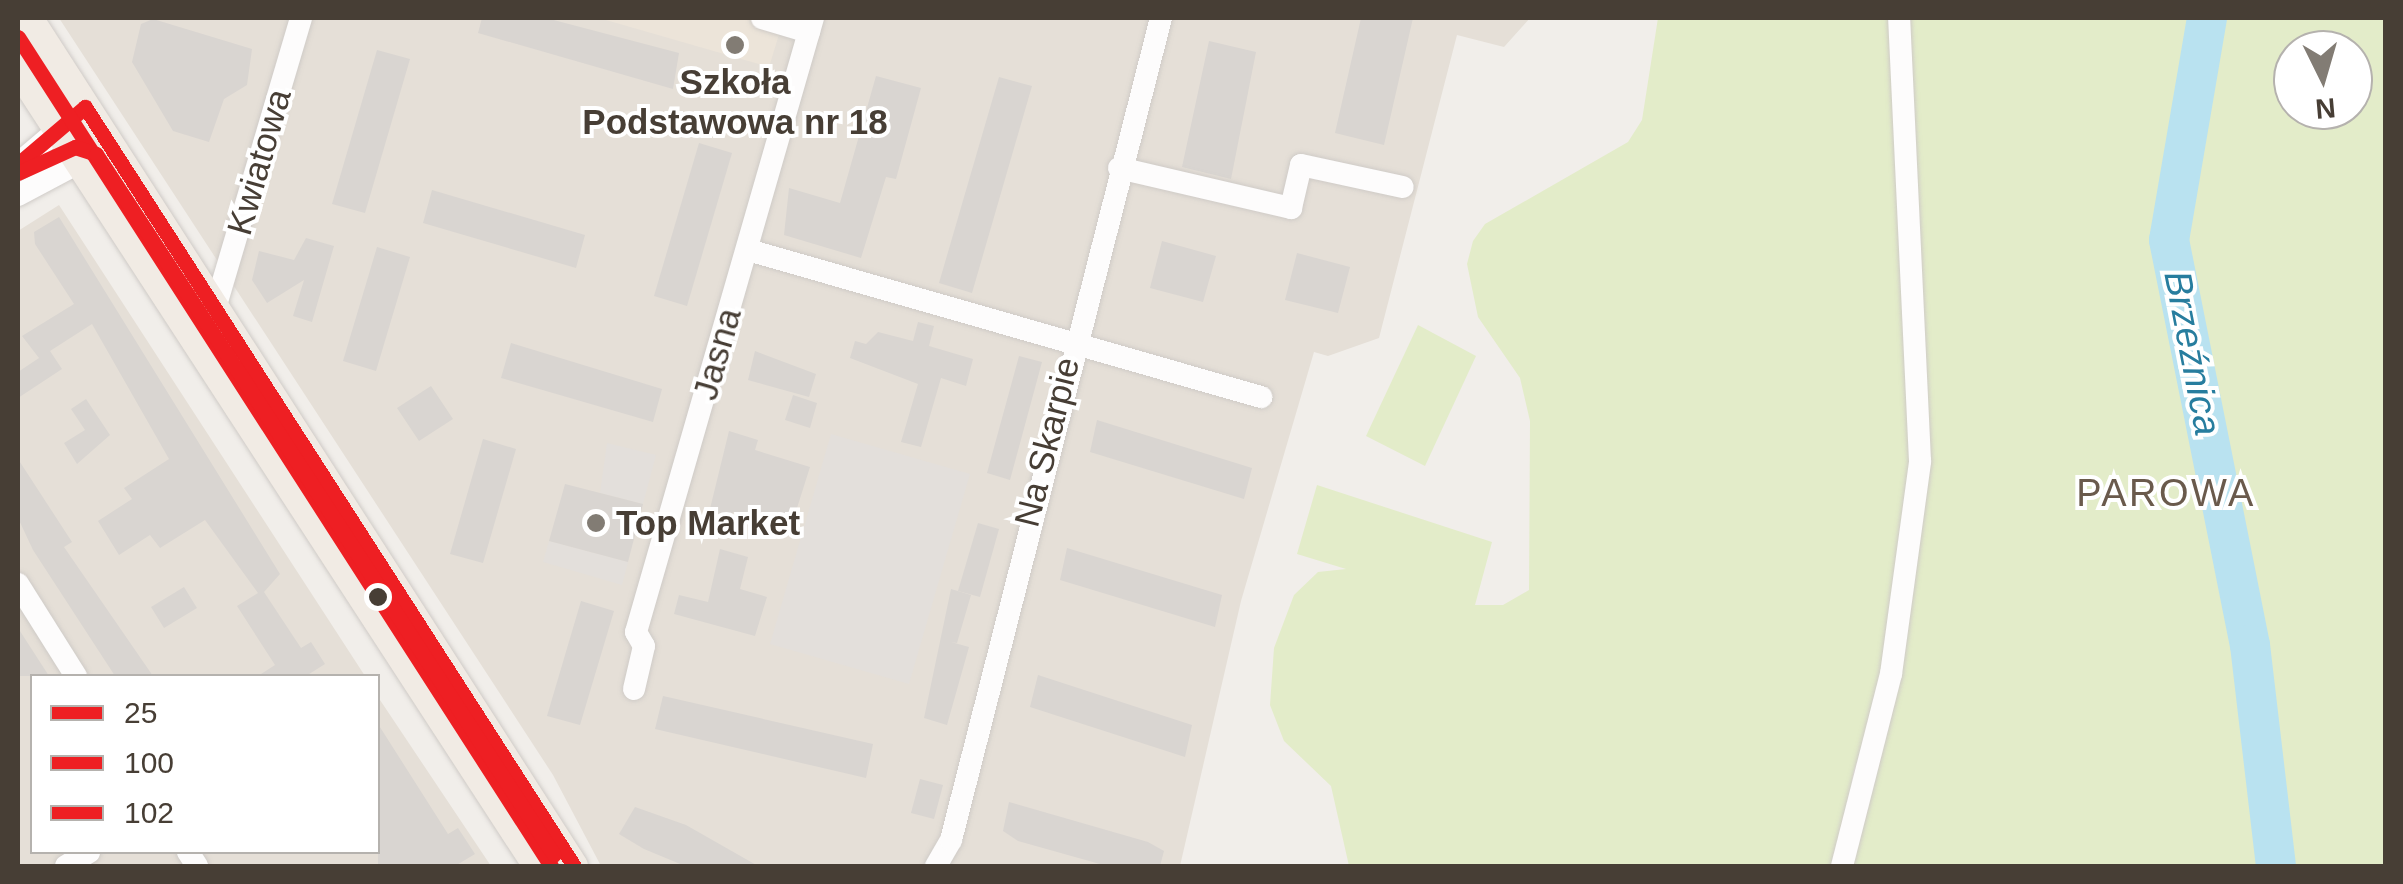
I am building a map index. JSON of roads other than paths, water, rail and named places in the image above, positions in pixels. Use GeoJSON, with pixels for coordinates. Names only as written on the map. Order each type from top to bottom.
{"type":"FeatureCollection","features":[{"type":"Feature","properties":{"kind":"main road"},"geometry":{"type":"LineString","coordinates":[[29,18],[574,866]]}},
{"type":"Feature","properties":{"kind":"main road"},"geometry":{"type":"LineString","coordinates":[[18,70],[537,866]]}},
{"type":"Feature","properties":{"kind":"street","name":"Kwiatowa"},"geometry":{"type":"LineString","coordinates":[[216,305],[301,18]]}},
{"type":"Feature","properties":{"kind":"street"},"geometry":{"type":"LineString","coordinates":[[762,18],[811,25]]}},
{"type":"Feature","properties":{"kind":"street","name":"Na Skarpie"},"geometry":{"type":"LineString","coordinates":[[936,866],[951,840],[1072,344],[1160,18]]}},
{"type":"Feature","properties":{"kind":"street"},"geometry":{"type":"LineString","coordinates":[[1842,866],[1898,640],[1920,461],[1899,18]]}},
{"type":"Feature","properties":{"kind":"street","name":"Jasna"},"geometry":{"type":"LineString","coordinates":[[634,689],[644,646],[636,632],[811,25]]}},
{"type":"Feature","properties":{"kind":"street"},"geometry":{"type":"LineString","coordinates":[[18,164],[85,107]]}},
{"type":"Feature","properties":{"kind":"street"},"geometry":{"type":"LineString","coordinates":[[18,195],[80,166],[110,146]]}},
{"type":"Feature","properties":{"kind":"street"},"geometry":{"type":"LineString","coordinates":[[1120,168],[1291,208],[1302,165],[1403,187]]}},
{"type":"Feature","properties":{"kind":"street"},"geometry":{"type":"LineString","coordinates":[[748,250],[1260,398]]}},
{"type":"Feature","properties":{"kind":"street"},"geometry":{"type":"LineString","coordinates":[[18,584],[75,674]]}},
{"type":"Feature","properties":{"kind":"waterway","name":"Brzeźnica"},"geometry":{"type":"LineString","coordinates":[[2207,18],[2169,240],[2250,645],[2276,866]]}},
{"type":"Feature","properties":{"kind":"place","name":"Szkoła Podstawowa nr 18"},"geometry":{"type":"Point","coordinates":[735,45]}},
{"type":"Feature","properties":{"kind":"place","name":"Top Market"},"geometry":{"type":"Point","coordinates":[596,523]}},
{"type":"Feature","properties":{"kind":"district","name":"PAROWA"},"geometry":{"type":"Point","coordinates":[2166,494]}}]}
